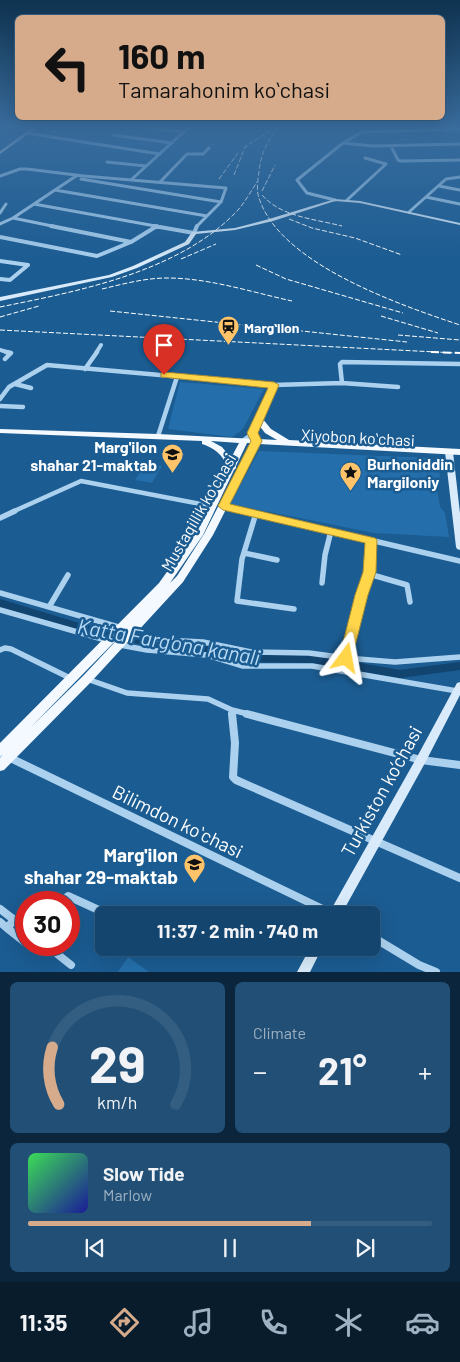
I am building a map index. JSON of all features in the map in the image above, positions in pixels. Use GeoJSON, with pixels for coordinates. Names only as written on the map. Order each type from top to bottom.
{"type":"FeatureCollection","features":[{"type":"Feature","properties":{"kind":"main road"},"geometry":{"type":"LineString","coordinates":[[259,420],[268,431],[288,444]]}},
{"type":"Feature","properties":{"kind":"main road"},"geometry":{"type":"LineString","coordinates":[[0,431],[158,436],[256,443]]}},
{"type":"Feature","properties":{"kind":"main road"},"geometry":{"type":"LineString","coordinates":[[188,438],[214,445],[222,450],[227,455],[232,468]]}},
{"type":"Feature","properties":{"kind":"main road","name":"Mustaqillik koʻchasi"},"geometry":{"type":"LineString","coordinates":[[2,757],[87,679],[115,643],[122,628],[137,620],[173,574],[198,535],[244,442]]}},
{"type":"Feature","properties":{"kind":"main road","name":"Xiyobon koʻchasi"},"geometry":{"type":"LineString","coordinates":[[256,443],[449,454],[460,457]]}},
{"type":"Feature","properties":{"kind":"main road","name":"Xiyobon koʻchasi"},"geometry":{"type":"LineString","coordinates":[[256,443],[449,454],[460,452]]}},
{"type":"Feature","properties":{"kind":"main road","name":"Mustaqillik koʻchasi"},"geometry":{"type":"LineString","coordinates":[[2,757],[4,740],[115,643],[180,579],[225,503],[256,443]]}},
{"type":"Feature","properties":{"kind":"main road"},"geometry":{"type":"LineString","coordinates":[[213,502],[225,503]]}},
{"type":"Feature","properties":{"kind":"street"},"geometry":{"type":"LineString","coordinates":[[50,172],[221,202]]}},
{"type":"Feature","properties":{"kind":"street"},"geometry":{"type":"LineString","coordinates":[[131,180],[139,172]]}},
{"type":"Feature","properties":{"kind":"street"},"geometry":{"type":"LineString","coordinates":[[160,182],[169,172]]}},
{"type":"Feature","properties":{"kind":"street"},"geometry":{"type":"LineString","coordinates":[[306,172],[297,180],[307,194],[409,212],[460,224]]}},
{"type":"Feature","properties":{"kind":"street"},"geometry":{"type":"LineString","coordinates":[[347,200],[377,172]]}},
{"type":"Feature","properties":{"kind":"street"},"geometry":{"type":"LineString","coordinates":[[0,224],[20,214],[75,176],[226,188],[221,202],[196,227],[187,243],[126,270],[94,280],[0,300]]}},
{"type":"Feature","properties":{"kind":"street"},"geometry":{"type":"LineString","coordinates":[[409,212],[448,178],[460,177]]}},
{"type":"Feature","properties":{"kind":"street"},"geometry":{"type":"LineString","coordinates":[[438,186],[460,190]]}},
{"type":"Feature","properties":{"kind":"street"},"geometry":{"type":"LineString","coordinates":[[55,190],[206,216]]}},
{"type":"Feature","properties":{"kind":"street"},"geometry":{"type":"LineString","coordinates":[[426,197],[460,204]]}},
{"type":"Feature","properties":{"kind":"street"},"geometry":{"type":"LineString","coordinates":[[34,204],[194,233],[234,229],[335,200]]}},
{"type":"Feature","properties":{"kind":"street"},"geometry":{"type":"LineString","coordinates":[[0,213],[6,204]]}},
{"type":"Feature","properties":{"kind":"street"},"geometry":{"type":"LineString","coordinates":[[13,218],[131,242]]}},
{"type":"Feature","properties":{"kind":"street"},"geometry":{"type":"LineString","coordinates":[[0,237],[95,256],[131,242],[157,226]]}},
{"type":"Feature","properties":{"kind":"street"},"geometry":{"type":"LineString","coordinates":[[0,261],[28,265],[10,280],[0,279]]}},
{"type":"Feature","properties":{"kind":"street"},"geometry":{"type":"LineString","coordinates":[[85,369],[101,345]]}},
{"type":"Feature","properties":{"kind":"street"},"geometry":{"type":"LineString","coordinates":[[0,350],[11,354],[4,359]]}},
{"type":"Feature","properties":{"kind":"street"},"geometry":{"type":"LineString","coordinates":[[342,383],[340,364],[342,362],[460,364]]}},
{"type":"Feature","properties":{"kind":"street"},"geometry":{"type":"LineString","coordinates":[[0,399],[4,391],[47,365],[274,385],[342,383],[398,387]]}},
{"type":"Feature","properties":{"kind":"street"},"geometry":{"type":"LineString","coordinates":[[158,436],[177,377]]}},
{"type":"Feature","properties":{"kind":"street"},"geometry":{"type":"LineString","coordinates":[[14,384],[31,388]]}},
{"type":"Feature","properties":{"kind":"street"},"geometry":{"type":"LineString","coordinates":[[244,442],[253,433],[274,385]]}},
{"type":"Feature","properties":{"kind":"street"},"geometry":{"type":"LineString","coordinates":[[0,406],[23,407]]}},
{"type":"Feature","properties":{"kind":"street"},"geometry":{"type":"LineString","coordinates":[[253,433],[256,443]]}},
{"type":"Feature","properties":{"kind":"street"},"geometry":{"type":"LineString","coordinates":[[449,454],[460,547]]}},
{"type":"Feature","properties":{"kind":"street"},"geometry":{"type":"LineString","coordinates":[[0,518],[81,481],[213,502]]}},
{"type":"Feature","properties":{"kind":"street"},"geometry":{"type":"LineString","coordinates":[[225,503],[256,513],[460,561]]}},
{"type":"Feature","properties":{"kind":"street"},"geometry":{"type":"LineString","coordinates":[[256,513],[244,553],[238,602],[294,609]]}},
{"type":"Feature","properties":{"kind":"street"},"geometry":{"type":"LineString","coordinates":[[322,583],[325,555],[331,531]]}},
{"type":"Feature","properties":{"kind":"street"},"geometry":{"type":"LineString","coordinates":[[346,658],[361,595],[369,574],[371,540]]}},
{"type":"Feature","properties":{"kind":"street"},"geometry":{"type":"LineString","coordinates":[[244,553],[277,560]]}},
{"type":"Feature","properties":{"kind":"street"},"geometry":{"type":"LineString","coordinates":[[369,574],[407,585],[410,602]]}},
{"type":"Feature","properties":{"kind":"street"},"geometry":{"type":"LineString","coordinates":[[48,607],[68,575]]}},
{"type":"Feature","properties":{"kind":"street"},"geometry":{"type":"LineString","coordinates":[[0,593],[122,628]]}},
{"type":"Feature","properties":{"kind":"street"},"geometry":{"type":"LineString","coordinates":[[0,610],[115,643],[147,650],[207,655],[243,666],[312,666],[459,689]]}},
{"type":"Feature","properties":{"kind":"street"},"geometry":{"type":"LineString","coordinates":[[147,637],[162,640],[203,642],[251,652],[309,653],[395,662],[460,657]]}},
{"type":"Feature","properties":{"kind":"street"},"geometry":{"type":"LineString","coordinates":[[0,650],[5,648],[11,649],[40,665],[73,679]]}},
{"type":"Feature","properties":{"kind":"street"},"geometry":{"type":"LineString","coordinates":[[87,679],[128,694],[206,698],[221,702],[232,710],[422,760],[460,765]]}},
{"type":"Feature","properties":{"kind":"street","name":"Turkiston ko’chasi"},"geometry":{"type":"LineString","coordinates":[[339,906],[374,841],[422,760],[459,689]]}},
{"type":"Feature","properties":{"kind":"street"},"geometry":{"type":"LineString","coordinates":[[232,710],[236,745],[234,777],[236,780],[460,878]]}},
{"type":"Feature","properties":{"kind":"street","name":"Bilimdon koʻchasi"},"geometry":{"type":"LineString","coordinates":[[2,757],[315,906]]}},
{"type":"Feature","properties":{"kind":"street"},"geometry":{"type":"LineString","coordinates":[[80,901],[95,908]]}},
{"type":"Feature","properties":{"kind":"street"},"geometry":{"type":"LineString","coordinates":[[0,909],[14,920],[7,928]]}},
{"type":"Feature","properties":{"kind":"street"},"geometry":{"type":"LineString","coordinates":[[0,922],[15,934]]}},
{"type":"Feature","properties":{"kind":"street"},"geometry":{"type":"LineString","coordinates":[[380,941],[419,965],[436,972]]}},
{"type":"Feature","properties":{"kind":"street"},"geometry":{"type":"LineString","coordinates":[[60,956],[71,965]]}},
{"type":"Feature","properties":{"kind":"street"},"geometry":{"type":"LineString","coordinates":[[303,972],[312,956]]}},
{"type":"Feature","properties":{"kind":"shaded area"},"geometry":{"type":"Polygon","coordinates":[[[180,382],[264,389],[243,429],[232,437],[168,429],[180,382]]]}},
{"type":"Feature","properties":{"kind":"shaded area"},"geometry":{"type":"Polygon","coordinates":[[[259,451],[431,458],[439,465],[440,478],[436,483],[440,507],[445,513],[449,537],[374,533],[230,504],[259,451]]]}},
{"type":"Feature","properties":{"kind":"shaded area"},"geometry":{"type":"Polygon","coordinates":[[[146,463],[162,466],[152,483],[135,480],[146,463]]]}},
{"type":"Feature","properties":{"kind":"shaded area"},"geometry":{"type":"Polygon","coordinates":[[[128,957],[149,972],[118,972],[128,957]]]}},
{"type":"Feature","properties":{"kind":"waterway","name":"Katta Farg'ona kanali"},"geometry":{"type":"LineString","coordinates":[[0,603],[82,628],[149,642],[196,647],[242,658],[313,659],[400,674],[460,666]]}},
{"type":"Feature","properties":{"kind":"railway"},"geometry":{"type":"LineString","coordinates":[[219,179],[224,172]]}},
{"type":"Feature","properties":{"kind":"railway"},"geometry":{"type":"LineString","coordinates":[[259,172],[259,198],[271,222],[291,243],[316,262],[345,279],[376,293],[460,325]]}},
{"type":"Feature","properties":{"kind":"railway"},"geometry":{"type":"LineString","coordinates":[[262,191],[271,172]]}},
{"type":"Feature","properties":{"kind":"railway"},"geometry":{"type":"LineString","coordinates":[[0,307],[95,286],[158,264],[187,249],[214,231],[238,210],[257,182]]}},
{"type":"Feature","properties":{"kind":"railway"},"geometry":{"type":"LineString","coordinates":[[262,195],[289,213],[342,226]]}},
{"type":"Feature","properties":{"kind":"railway"},"geometry":{"type":"LineString","coordinates":[[289,219],[312,228],[355,238],[402,255]]}},
{"type":"Feature","properties":{"kind":"railway"},"geometry":{"type":"LineString","coordinates":[[181,259],[216,244]]}},
{"type":"Feature","properties":{"kind":"railway"},"geometry":{"type":"LineString","coordinates":[[256,265],[286,279],[403,313]]}},
{"type":"Feature","properties":{"kind":"railway"},"geometry":{"type":"LineString","coordinates":[[102,289],[151,279],[183,279],[230,286],[292,301]]}},
{"type":"Feature","properties":{"kind":"railway"},"geometry":{"type":"LineString","coordinates":[[0,317],[39,306]]}},
{"type":"Feature","properties":{"kind":"railway"},"geometry":{"type":"LineString","coordinates":[[110,311],[407,342]]}},
{"type":"Feature","properties":{"kind":"railway"},"geometry":{"type":"LineString","coordinates":[[381,316],[438,333]]}},
{"type":"Feature","properties":{"kind":"railway"},"geometry":{"type":"LineString","coordinates":[[0,330],[447,353]]}},
{"type":"Feature","properties":{"kind":"railway"},"geometry":{"type":"LineString","coordinates":[[398,335],[460,340]]}},
{"type":"Feature","properties":{"kind":"railway"},"geometry":{"type":"LineString","coordinates":[[431,352],[447,353]]}},
{"type":"Feature","properties":{"kind":"railway"},"geometry":{"type":"LineString","coordinates":[[447,353],[460,353]]}},
{"type":"Feature","properties":{"kind":"railway"},"geometry":{"type":"LineString","coordinates":[[447,353],[456,353]]}},
{"type":"Feature","properties":{"kind":"place","name":"Margʻilon"},"geometry":{"type":"Point","coordinates":[228,346]}},
{"type":"Feature","properties":{"kind":"place","name":"Marg'ilon shahar 21-maktab"},"geometry":{"type":"Point","coordinates":[173,474]}},
{"type":"Feature","properties":{"kind":"place","name":"Burhoniddin Margiloniy"},"geometry":{"type":"Point","coordinates":[351,491]}},
{"type":"Feature","properties":{"kind":"place","name":"Marg'ilon shahar 29-maktab"},"geometry":{"type":"Point","coordinates":[194,884]}},
{"type":"Feature","properties":{"kind":"route"},"geometry":{"type":"LineString","coordinates":[[164,375],[274,385],[253,433],[256,441],[223,506],[371,540],[369,572],[361,595],[346,658]]}}]}
